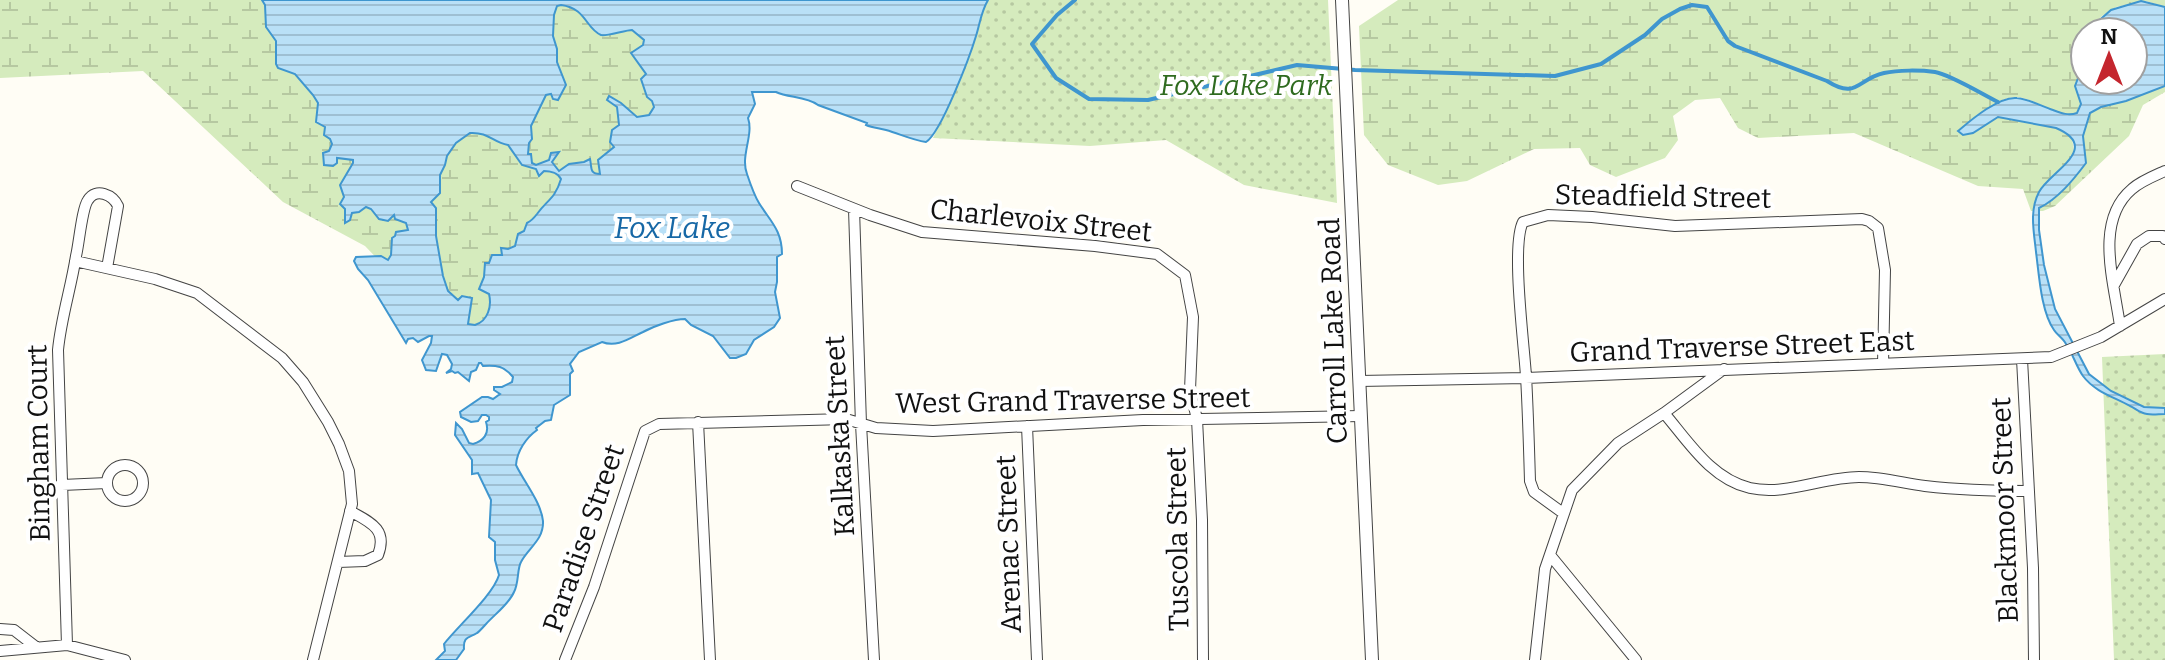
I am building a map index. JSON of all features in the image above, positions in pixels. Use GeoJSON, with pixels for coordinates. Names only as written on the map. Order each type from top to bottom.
{"type":"FeatureCollection","features":[{"type":"Feature","properties":{"kind":"street","name":"Carroll Lake Road"},"geometry":{"type":"LineString","coordinates":[[1342,0],[1372,660]]}},
{"type":"Feature","properties":{"kind":"street"},"geometry":{"type":"LineString","coordinates":[[2165,171],[2134,187],[2123,198],[2113,213],[2109,230],[2120,326],[2165,299]]}},
{"type":"Feature","properties":{"kind":"street","name":"Charlevoix Street"},"geometry":{"type":"LineString","coordinates":[[797,186],[922,232],[1157,254],[1185,275]]}},
{"type":"Feature","properties":{"kind":"street","name":"Bingham Court"},"geometry":{"type":"LineString","coordinates":[[67,645],[58,350],[85,204],[93,195],[105,194],[118,206],[107,268]]}},
{"type":"Feature","properties":{"kind":"street","name":"Kalkaska Street"},"geometry":{"type":"LineString","coordinates":[[854,209],[861,424],[874,660]]}},
{"type":"Feature","properties":{"kind":"street","name":"Steadfield Street"},"geometry":{"type":"LineString","coordinates":[[1526,378],[1518,230],[1523,222],[1548,215],[1675,226],[1869,221],[1878,228],[1885,270],[1883,364]]}},
{"type":"Feature","properties":{"kind":"street"},"geometry":{"type":"LineString","coordinates":[[2114,285],[2137,244],[2149,236],[2163,236],[2165,239]]}},
{"type":"Feature","properties":{"kind":"street"},"geometry":{"type":"LineString","coordinates":[[75,261],[155,279],[197,293],[282,358],[303,382],[339,444],[349,471],[352,491],[350,511],[313,660]]}},
{"type":"Feature","properties":{"kind":"street","name":"Tuscola Street"},"geometry":{"type":"LineString","coordinates":[[1185,275],[1193,317],[1190,390],[1197,419],[1202,520],[1203,660]]}},
{"type":"Feature","properties":{"kind":"street","name":"Grand Traverse Street East"},"geometry":{"type":"LineString","coordinates":[[1359,381],[1526,378],[2051,357],[2120,326]]}},
{"type":"Feature","properties":{"kind":"street","name":"Blackmoor Street"},"geometry":{"type":"LineString","coordinates":[[2022,359],[2033,568],[2034,660]]}},
{"type":"Feature","properties":{"kind":"street"},"geometry":{"type":"LineString","coordinates":[[1535,660],[1545,569],[1572,490],[1618,443],[1724,369]]}},
{"type":"Feature","properties":{"kind":"street"},"geometry":{"type":"LineString","coordinates":[[1526,378],[1530,481],[1534,492],[1563,513]]}},
{"type":"Feature","properties":{"kind":"street"},"geometry":{"type":"LineString","coordinates":[[1664,413],[1712,469],[1750,488],[1770,490],[1862,477],[1956,489],[2029,491]]}},
{"type":"Feature","properties":{"kind":"street","name":"West Grand Traverse Street"},"geometry":{"type":"LineString","coordinates":[[645,431],[659,424],[698,422],[846,419],[876,428],[933,431],[1143,420],[1361,416]]}},
{"type":"Feature","properties":{"kind":"street"},"geometry":{"type":"LineString","coordinates":[[698,422],[710,660]]}},
{"type":"Feature","properties":{"kind":"street","name":"Arenac Street"},"geometry":{"type":"LineString","coordinates":[[1027,426],[1037,660]]}},
{"type":"Feature","properties":{"kind":"street","name":"Paradise Street"},"geometry":{"type":"LineString","coordinates":[[567,659],[645,431]]}},
{"type":"Feature","properties":{"kind":"street"},"geometry":{"type":"LineString","coordinates":[[62,485],[107,483]]}},
{"type":"Feature","properties":{"kind":"street"},"geometry":{"type":"LineString","coordinates":[[338,562],[365,561],[378,555],[380,548],[378,530],[350,511]]}},
{"type":"Feature","properties":{"kind":"street"},"geometry":{"type":"LineString","coordinates":[[1550,555],[1636,660]]}},
{"type":"Feature","properties":{"kind":"street"},"geometry":{"type":"LineString","coordinates":[[0,629],[14,630],[36,647]]}},
{"type":"Feature","properties":{"kind":"street"},"geometry":{"type":"LineString","coordinates":[[0,651],[67,645],[125,660]]}},
{"type":"Feature","properties":{"kind":"green space"},"geometry":{"type":"Polygon","coordinates":[[[0,0],[641,0],[690,103],[480,342],[442,326],[365,246],[283,202],[143,71],[0,78],[0,0]]]}},
{"type":"Feature","properties":{"kind":"green space","name":"Fox Lake Park"},"geometry":{"type":"Polygon","coordinates":[[[988,0],[1328,0],[1337,203],[1244,185],[1166,140],[1090,146],[933,138],[988,0]]]}},
{"type":"Feature","properties":{"kind":"green space"},"geometry":{"type":"Polygon","coordinates":[[[1398,0],[2165,0],[2165,7],[2146,1],[2116,7],[2102,16],[2069,16],[2069,96],[2078,96],[2081,104],[2077,113],[2061,113],[2023,98],[2007,98],[1960,129],[1977,130],[1998,117],[2056,128],[2072,138],[2074,151],[2070,160],[2042,187],[2034,206],[2039,208],[2059,194],[2086,163],[2083,136],[2090,113],[2139,96],[2149,96],[2149,92],[2165,86],[2165,92],[2143,105],[2129,136],[2055,206],[2043,211],[2031,211],[2023,189],[1978,186],[1854,133],[1758,138],[1738,128],[1720,98],[1695,100],[1673,116],[1678,140],[1665,158],[1616,177],[1590,165],[1580,148],[1534,149],[1467,181],[1438,185],[1388,165],[1364,135],[1359,26],[1398,0]]]}},
{"type":"Feature","properties":{"kind":"green space"},"geometry":{"type":"Polygon","coordinates":[[[2165,354],[2165,660],[2114,660],[2102,357],[2165,354]]]}},
{"type":"Feature","properties":{"kind":"water","name":"Fox Lake"},"geometry":{"type":"Polygon","coordinates":[[[262,0],[988,0],[954,93],[926,142],[866,125],[808,100],[776,92],[752,92],[755,104],[748,118],[745,167],[755,196],[780,238],[782,254],[777,257],[775,292],[780,318],[774,327],[754,340],[746,354],[736,358],[730,358],[713,336],[685,319],[658,325],[623,342],[602,342],[579,352],[570,364],[573,371],[570,374],[570,395],[554,405],[551,420],[536,428],[518,455],[516,465],[536,499],[543,528],[521,562],[512,596],[479,631],[466,640],[456,660],[436,660],[445,651],[444,644],[483,601],[499,575],[495,542],[489,537],[491,500],[478,473],[472,474],[472,460],[455,435],[456,423],[469,443],[483,439],[489,417],[482,415],[478,421],[471,422],[461,417],[460,412],[482,397],[493,399],[500,394],[494,387],[512,382],[513,377],[500,367],[479,363],[476,370],[471,372],[469,381],[458,372],[446,373],[452,364],[447,355],[442,354],[436,371],[426,370],[422,360],[432,336],[418,342],[408,339],[406,343],[354,261],[356,257],[381,256],[388,260],[392,238],[396,232],[408,230],[406,223],[395,219],[394,215],[388,221],[379,219],[366,207],[352,213],[345,223],[345,209],[340,204],[344,197],[340,185],[353,160],[337,158],[333,166],[324,165],[323,153],[329,151],[332,144],[324,135],[325,127],[316,122],[318,103],[295,74],[278,68],[276,41],[266,27],[262,0]],[[557,6],[554,15],[553,36],[557,62],[566,85],[558,100],[553,99],[551,94],[546,95],[531,126],[528,154],[531,154],[532,163],[536,165],[549,160],[551,153],[559,152],[552,162],[559,171],[569,164],[590,159],[593,171],[600,174],[598,160],[614,147],[610,142],[612,130],[619,125],[617,107],[607,100],[609,96],[637,117],[649,115],[654,107],[641,79],[646,74],[631,53],[643,45],[644,40],[632,30],[601,35],[576,10],[557,6]],[[470,133],[456,143],[447,156],[440,175],[440,193],[431,202],[436,208],[436,236],[448,291],[458,300],[462,296],[472,298],[468,324],[475,325],[486,317],[490,303],[489,294],[479,289],[485,263],[489,263],[492,255],[502,255],[501,248],[515,246],[518,234],[524,231],[527,223],[553,195],[561,179],[549,171],[539,176],[536,169],[522,165],[508,145],[482,134],[470,133]]]}},
{"type":"Feature","properties":{"kind":"water"},"geometry":{"type":"Polygon","coordinates":[[[2141,1],[2165,7],[2165,86],[2149,92],[2149,16],[2104,16],[2111,10],[2141,1]]]}},
{"type":"Feature","properties":{"kind":"water"},"geometry":{"type":"Polygon","coordinates":[[[2078,96],[2139,96],[2090,113],[2083,136],[2086,163],[2059,194],[2039,208],[2044,265],[2055,309],[2089,374],[2111,391],[2144,407],[2165,408],[2165,414],[2142,413],[2093,386],[2083,376],[2046,313],[2034,237],[2034,207],[2039,192],[2069,160],[2075,144],[2056,128],[1998,117],[1973,133],[1963,135],[1958,131],[1986,110],[2010,98],[2026,100],[2065,114],[2077,113],[2081,104],[2078,96]]]}},
{"type":"Feature","properties":{"kind":"waterway"},"geometry":{"type":"LineString","coordinates":[[1075,0],[1032,44],[1056,78],[1089,99],[1148,100],[1297,65],[1355,70],[1555,76],[1601,64],[1645,35],[1662,19],[1692,5],[1707,7],[1728,41],[1735,46],[1845,89],[1890,72],[1929,71],[1948,76],[1998,102]]}}]}
